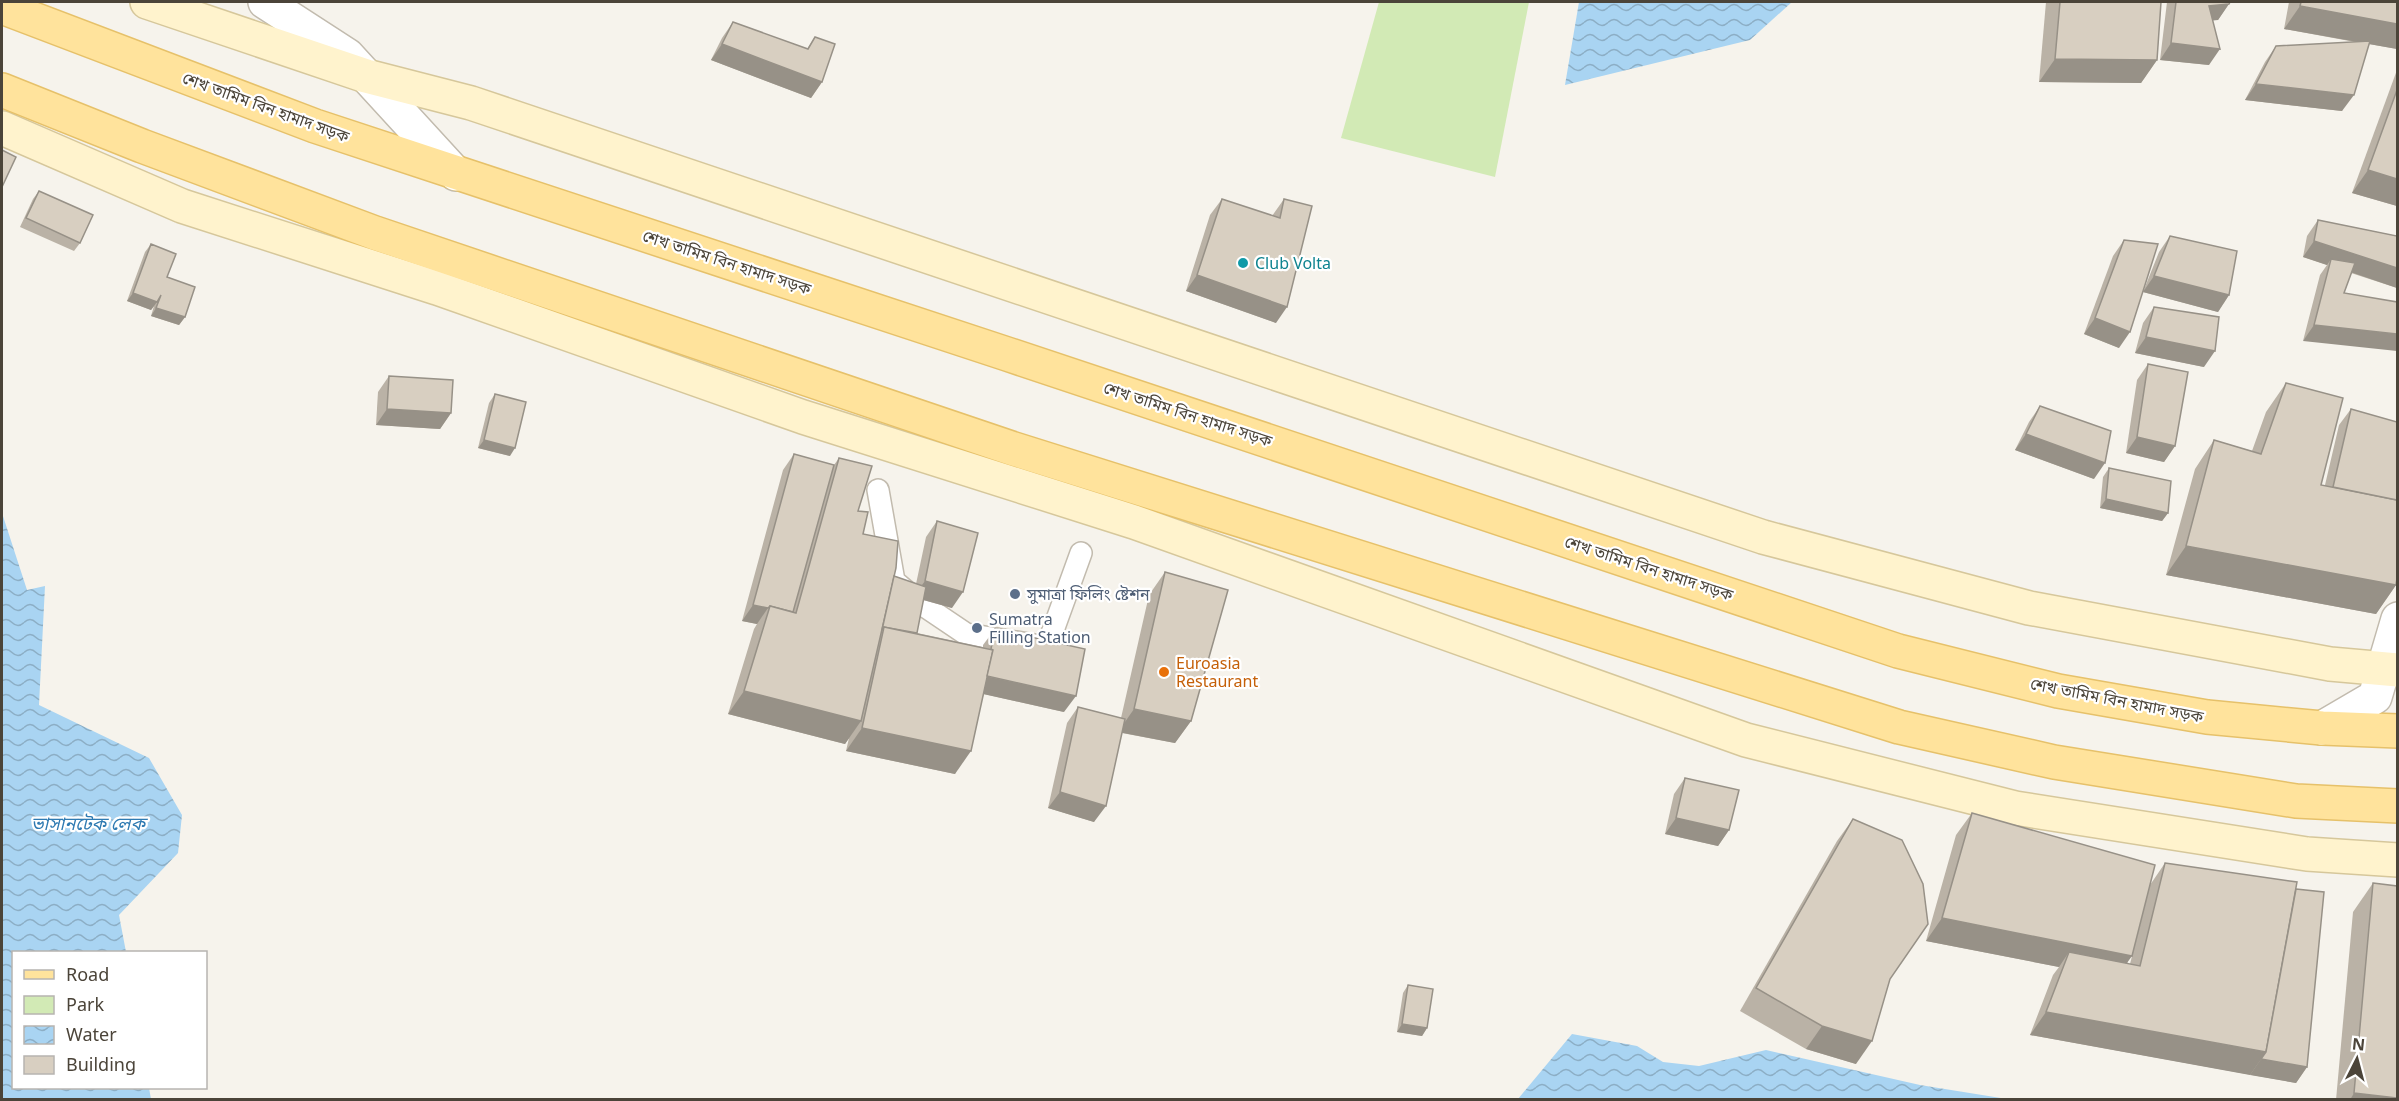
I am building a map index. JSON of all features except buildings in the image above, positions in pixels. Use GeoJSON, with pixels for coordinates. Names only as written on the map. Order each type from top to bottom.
{"type":"FeatureCollection","features":[{"type":"Feature","properties":{"kind":"main road"},"geometry":{"type":"LineString","coordinates":[[147,2],[366,76],[471,103],[1763,537],[2029,608],[2330,664],[2390,670]]}},
{"type":"Feature","properties":{"kind":"main road","name":"শেখ তামিম বিন হামাদ সড়ক"},"geometry":{"type":"LineString","coordinates":[[2,7],[315,126],[456,174],[996,350],[1898,651],[2058,691],[2207,717],[2322,728],[2397,731]]}},
{"type":"Feature","properties":{"kind":"main road"},"geometry":{"type":"LineString","coordinates":[[2,90],[142,147],[375,233],[1014,449],[1899,727],[2054,762],[2314,804],[2397,806]]}},
{"type":"Feature","properties":{"kind":"main road"},"geometry":{"type":"LineString","coordinates":[[2,128],[182,206],[437,288],[802,417],[1134,522],[1746,740],[2015,808],[2307,854],[2397,860]]}},
{"type":"Feature","properties":{"kind":"street"},"geometry":{"type":"LineString","coordinates":[[265,2],[347,55],[456,174]]}},
{"type":"Feature","properties":{"kind":"street"},"geometry":{"type":"LineString","coordinates":[[2322,728],[2375,697],[2390,670],[2397,619]]}},
{"type":"Feature","properties":{"kind":"lane"},"geometry":{"type":"LineString","coordinates":[[878,490],[894,581],[920,603],[966,634],[1047,647],[1081,553]]}},
{"type":"Feature","properties":{"kind":"green space"},"geometry":{"type":"Polygon","coordinates":[[[1379,2],[1529,2],[1495,177],[1341,138],[1379,2]]]}},
{"type":"Feature","properties":{"kind":"water"},"geometry":{"type":"Polygon","coordinates":[[[1579,2],[1792,2],[1750,40],[1565,85],[1579,2]]]}},
{"type":"Feature","properties":{"kind":"water","name":"ভাসানটেক লেক"},"geometry":{"type":"Polygon","coordinates":[[[2,513],[27,590],[45,586],[39,705],[149,758],[182,815],[178,853],[119,915],[126,951],[12,951],[12,1089],[149,1089],[151,1099],[2,1099],[2,513]]]}},
{"type":"Feature","properties":{"kind":"water"},"geometry":{"type":"Polygon","coordinates":[[[1572,1034],[1637,1046],[1663,1062],[1699,1066],[1766,1050],[1920,1085],[2007,1099],[1518,1099],[1572,1034]]]}},
{"type":"Feature","properties":{"kind":"place","name":"Club Volta"},"geometry":{"type":"Point","coordinates":[1243,263]}},
{"type":"Feature","properties":{"kind":"place","name":"সুমাত্রা ফিলিং ষ্টেশন"},"geometry":{"type":"Point","coordinates":[1015,594]}},
{"type":"Feature","properties":{"kind":"place","name":"Sumatra Filling Station"},"geometry":{"type":"Point","coordinates":[977,628]}},
{"type":"Feature","properties":{"kind":"place","name":"Euroasia Restaurant"},"geometry":{"type":"Point","coordinates":[1164,672]}}]}
